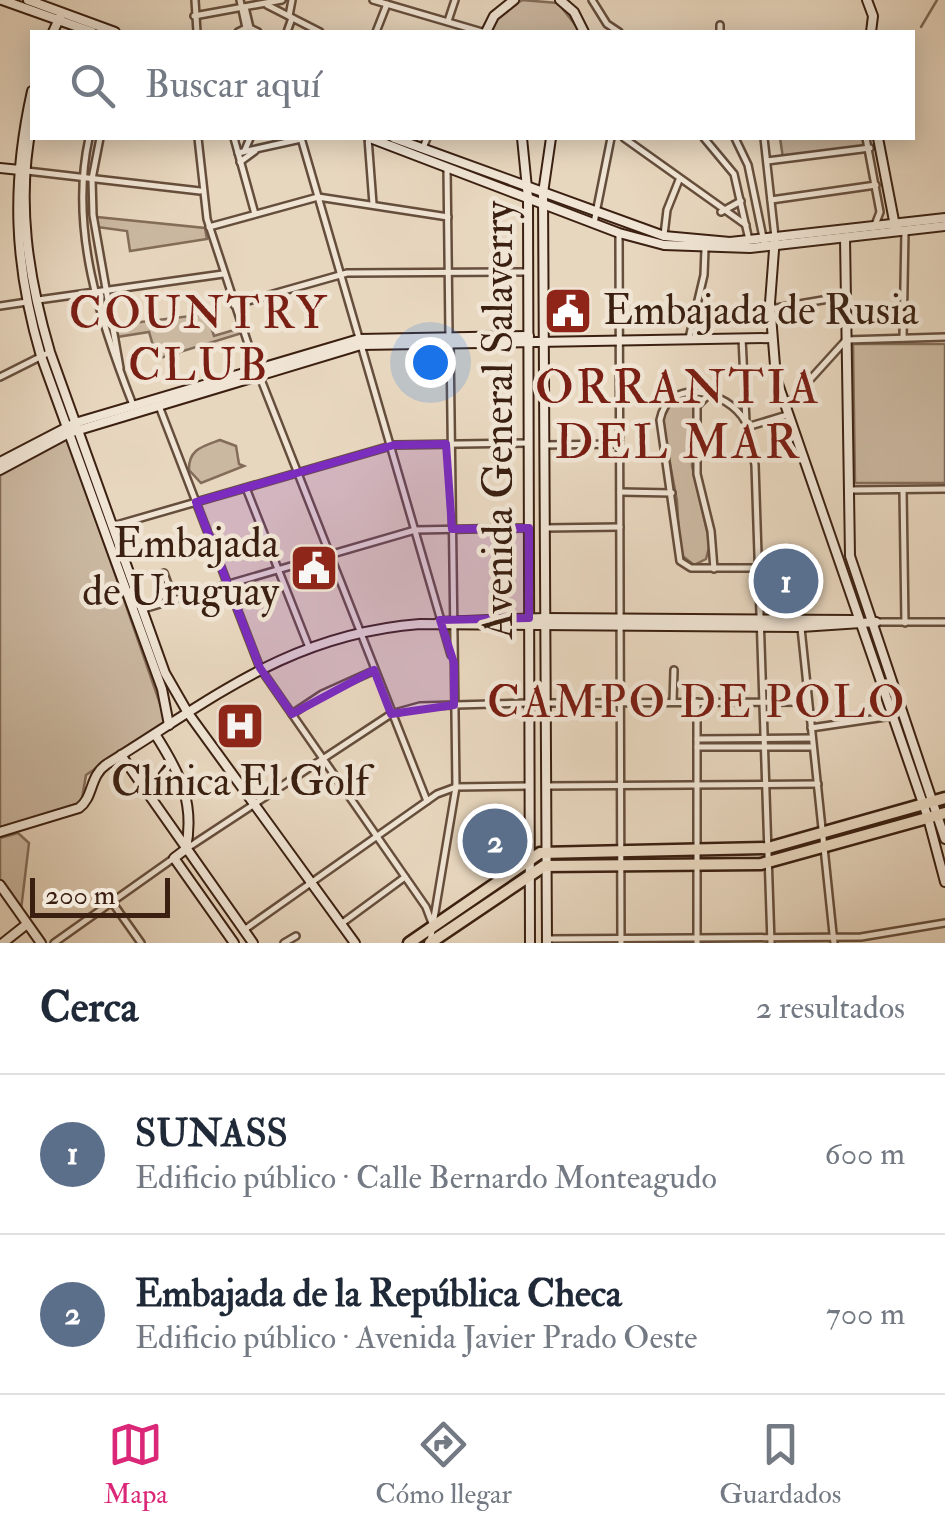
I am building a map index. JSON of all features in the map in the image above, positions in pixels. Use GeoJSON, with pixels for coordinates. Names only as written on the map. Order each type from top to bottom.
{"type":"FeatureCollection","features":[{"type":"Feature","properties":{"kind":"main road"},"geometry":{"type":"LineString","coordinates":[[2,0],[107,30]]}},
{"type":"Feature","properties":{"kind":"main road"},"geometry":{"type":"LineString","coordinates":[[28,0],[88,30]]}},
{"type":"Feature","properties":{"kind":"main road"},"geometry":{"type":"LineString","coordinates":[[562,0],[583,30]]}},
{"type":"Feature","properties":{"kind":"main road"},"geometry":{"type":"LineString","coordinates":[[867,0],[873,12],[870,30]]}},
{"type":"Feature","properties":{"kind":"main road"},"geometry":{"type":"LineString","coordinates":[[485,30],[507,1]]}},
{"type":"Feature","properties":{"kind":"main road"},"geometry":{"type":"LineString","coordinates":[[55,30],[64,18]]}},
{"type":"Feature","properties":{"kind":"main road"},"geometry":{"type":"LineString","coordinates":[[62,30],[64,18]]}},
{"type":"Feature","properties":{"kind":"main road"},"geometry":{"type":"LineString","coordinates":[[30,104],[20,170],[31,301],[45,354],[168,692],[169,725]]}},
{"type":"Feature","properties":{"kind":"main road"},"geometry":{"type":"LineString","coordinates":[[20,170],[30,131]]}},
{"type":"Feature","properties":{"kind":"main road"},"geometry":{"type":"LineString","coordinates":[[390,140],[424,148],[543,209]]}},
{"type":"Feature","properties":{"kind":"main road"},"geometry":{"type":"LineString","coordinates":[[390,140],[528,187],[619,233],[705,250],[945,226]]}},
{"type":"Feature","properties":{"kind":"main road","name":"Avenida General Salaverry"},"geometry":{"type":"LineString","coordinates":[[522,140],[528,187],[530,943]]}},
{"type":"Feature","properties":{"kind":"main road","name":"Avenida General Salaverry"},"geometry":{"type":"LineString","coordinates":[[547,941],[542,193],[551,140]]}},
{"type":"Feature","properties":{"kind":"main road"},"geometry":{"type":"LineString","coordinates":[[878,140],[898,229]]}},
{"type":"Feature","properties":{"kind":"main road"},"geometry":{"type":"LineString","coordinates":[[0,168],[20,170]]}},
{"type":"Feature","properties":{"kind":"main road"},"geometry":{"type":"LineString","coordinates":[[839,235],[874,224],[891,206]]}},
{"type":"Feature","properties":{"kind":"main road"},"geometry":{"type":"LineString","coordinates":[[528,216],[543,209],[595,218],[664,241],[750,244]]}},
{"type":"Feature","properties":{"kind":"main road"},"geometry":{"type":"LineString","coordinates":[[874,224],[898,229],[945,218]]}},
{"type":"Feature","properties":{"kind":"main road"},"geometry":{"type":"LineString","coordinates":[[839,235],[846,296],[850,556],[874,635],[939,808],[945,882]]}},
{"type":"Feature","properties":{"kind":"main road"},"geometry":{"type":"LineString","coordinates":[[769,242],[773,368],[857,623],[892,716],[936,801],[945,839]]}},
{"type":"Feature","properties":{"kind":"main road"},"geometry":{"type":"LineString","coordinates":[[0,462],[132,405],[360,342],[771,338]]}},
{"type":"Feature","properties":{"kind":"main road"},"geometry":{"type":"LineString","coordinates":[[0,470],[72,428],[159,405],[258,371]]}},
{"type":"Feature","properties":{"kind":"main road"},"geometry":{"type":"LineString","coordinates":[[72,428],[113,526],[138,610]]}},
{"type":"Feature","properties":{"kind":"main road"},"geometry":{"type":"LineString","coordinates":[[835,555],[849,544]]}},
{"type":"Feature","properties":{"kind":"main road"},"geometry":{"type":"LineString","coordinates":[[835,555],[850,556]]}},
{"type":"Feature","properties":{"kind":"main road"},"geometry":{"type":"LineString","coordinates":[[758,623],[772,620],[801,624]]}},
{"type":"Feature","properties":{"kind":"main road"},"geometry":{"type":"LineString","coordinates":[[0,832],[82,806],[97,771],[169,725],[260,668],[308,645],[360,630],[453,623],[871,622]]}},
{"type":"Feature","properties":{"kind":"main road"},"geometry":{"type":"LineString","coordinates":[[863,639],[867,632],[874,635]]}},
{"type":"Feature","properties":{"kind":"main road"},"geometry":{"type":"LineString","coordinates":[[168,692],[255,802],[355,943]]}},
{"type":"Feature","properties":{"kind":"main road"},"geometry":{"type":"LineString","coordinates":[[155,734],[185,785],[190,808],[186,849],[174,858],[234,943]]}},
{"type":"Feature","properties":{"kind":"main road"},"geometry":{"type":"LineString","coordinates":[[122,755],[254,943]]}},
{"type":"Feature","properties":{"kind":"main road"},"geometry":{"type":"LineString","coordinates":[[409,943],[530,858],[546,852],[768,848],[936,801]]}},
{"type":"Feature","properties":{"kind":"main road"},"geometry":{"type":"LineString","coordinates":[[430,943],[530,872],[546,866],[769,863],[939,815]]}},
{"type":"Feature","properties":{"kind":"main road"},"geometry":{"type":"LineString","coordinates":[[697,852],[697,865]]}},
{"type":"Feature","properties":{"kind":"main road"},"geometry":{"type":"LineString","coordinates":[[0,885],[41,943]]}},
{"type":"Feature","properties":{"kind":"main road"},"geometry":{"type":"LineString","coordinates":[[3,943],[27,924]]}},
{"type":"Feature","properties":{"kind":"street"},"geometry":{"type":"LineString","coordinates":[[195,0],[197,30]]}},
{"type":"Feature","properties":{"kind":"street"},"geometry":{"type":"LineString","coordinates":[[194,16],[280,0]]}},
{"type":"Feature","properties":{"kind":"street"},"geometry":{"type":"LineString","coordinates":[[287,30],[292,0]]}},
{"type":"Feature","properties":{"kind":"street"},"geometry":{"type":"LineString","coordinates":[[373,0],[477,30]]}},
{"type":"Feature","properties":{"kind":"street"},"geometry":{"type":"LineString","coordinates":[[448,22],[455,0]]}},
{"type":"Feature","properties":{"kind":"street"},"geometry":{"type":"LineString","coordinates":[[592,0],[608,26],[615,30]]}},
{"type":"Feature","properties":{"kind":"street"},"geometry":{"type":"LineString","coordinates":[[265,3],[316,30]]}},
{"type":"Feature","properties":{"kind":"street"},"geometry":{"type":"LineString","coordinates":[[377,30],[387,4]]}},
{"type":"Feature","properties":{"kind":"street"},"geometry":{"type":"LineString","coordinates":[[242,5],[246,28],[242,30]]}},
{"type":"Feature","properties":{"kind":"street"},"geometry":{"type":"LineString","coordinates":[[242,5],[254,30]]}},
{"type":"Feature","properties":{"kind":"street"},"geometry":{"type":"LineString","coordinates":[[90,140],[83,178],[94,292],[132,405]]}},
{"type":"Feature","properties":{"kind":"street"},"geometry":{"type":"LineString","coordinates":[[100,140],[92,178],[113,350]]}},
{"type":"Feature","properties":{"kind":"street"},"geometry":{"type":"LineString","coordinates":[[198,140],[202,191],[223,274],[426,801]]}},
{"type":"Feature","properties":{"kind":"street"},"geometry":{"type":"LineString","coordinates":[[235,140],[255,214]]}},
{"type":"Feature","properties":{"kind":"street"},"geometry":{"type":"LineString","coordinates":[[246,150],[249,140]]}},
{"type":"Feature","properties":{"kind":"street"},"geometry":{"type":"LineString","coordinates":[[240,162],[255,151],[294,140]]}},
{"type":"Feature","properties":{"kind":"street"},"geometry":{"type":"LineString","coordinates":[[302,140],[454,663]]}},
{"type":"Feature","properties":{"kind":"street"},"geometry":{"type":"LineString","coordinates":[[369,140],[373,204]]}},
{"type":"Feature","properties":{"kind":"street"},"geometry":{"type":"LineString","coordinates":[[424,148],[426,140]]}},
{"type":"Feature","properties":{"kind":"street"},"geometry":{"type":"LineString","coordinates":[[595,218],[612,140]]}},
{"type":"Feature","properties":{"kind":"street"},"geometry":{"type":"LineString","coordinates":[[627,140],[722,212],[746,225]]}},
{"type":"Feature","properties":{"kind":"street"},"geometry":{"type":"LineString","coordinates":[[706,140],[730,166],[750,244]]}},
{"type":"Feature","properties":{"kind":"street"},"geometry":{"type":"LineString","coordinates":[[736,140],[748,165],[769,242]]}},
{"type":"Feature","properties":{"kind":"street"},"geometry":{"type":"LineString","coordinates":[[764,140],[769,242]]}},
{"type":"Feature","properties":{"kind":"street"},"geometry":{"type":"LineString","coordinates":[[867,140],[880,212],[874,224]]}},
{"type":"Feature","properties":{"kind":"street"},"geometry":{"type":"LineString","coordinates":[[767,161],[870,148]]}},
{"type":"Feature","properties":{"kind":"street"},"geometry":{"type":"LineString","coordinates":[[238,153],[255,151]]}},
{"type":"Feature","properties":{"kind":"street"},"geometry":{"type":"LineString","coordinates":[[430,943],[456,787],[448,162]]}},
{"type":"Feature","properties":{"kind":"street"},"geometry":{"type":"LineString","coordinates":[[20,170],[202,191]]}},
{"type":"Feature","properties":{"kind":"street"},"geometry":{"type":"LineString","coordinates":[[664,241],[667,210],[679,180]]}},
{"type":"Feature","properties":{"kind":"street"},"geometry":{"type":"LineString","coordinates":[[770,200],[876,185]]}},
{"type":"Feature","properties":{"kind":"street"},"geometry":{"type":"LineString","coordinates":[[210,227],[318,198],[448,217]]}},
{"type":"Feature","properties":{"kind":"street"},"geometry":{"type":"LineString","coordinates":[[722,212],[741,200]]}},
{"type":"Feature","properties":{"kind":"street"},"geometry":{"type":"LineString","coordinates":[[898,229],[903,338]]}},
{"type":"Feature","properties":{"kind":"street"},"geometry":{"type":"LineString","coordinates":[[619,233],[621,940]]}},
{"type":"Feature","properties":{"kind":"street"},"geometry":{"type":"LineString","coordinates":[[689,338],[704,275],[705,250]]}},
{"type":"Feature","properties":{"kind":"street"},"geometry":{"type":"LineString","coordinates":[[234,305],[342,274],[528,272]]}},
{"type":"Feature","properties":{"kind":"street"},"geometry":{"type":"LineString","coordinates":[[0,306],[223,274]]}},
{"type":"Feature","properties":{"kind":"street"},"geometry":{"type":"LineString","coordinates":[[770,309],[846,296]]}},
{"type":"Feature","properties":{"kind":"street"},"geometry":{"type":"LineString","coordinates":[[746,424],[786,411],[846,340],[945,337]]}},
{"type":"Feature","properties":{"kind":"street"},"geometry":{"type":"LineString","coordinates":[[742,338],[746,424],[754,466],[770,940]]}},
{"type":"Feature","properties":{"kind":"street"},"geometry":{"type":"LineString","coordinates":[[0,377],[45,354]]}},
{"type":"Feature","properties":{"kind":"street"},"geometry":{"type":"LineString","coordinates":[[727,399],[744,391]]}},
{"type":"Feature","properties":{"kind":"street"},"geometry":{"type":"LineString","coordinates":[[746,424],[727,399],[713,395],[687,393],[673,399],[660,414],[676,553],[689,567],[755,568]]}},
{"type":"Feature","properties":{"kind":"street"},"geometry":{"type":"LineString","coordinates":[[687,393],[696,395],[698,402],[697,468],[714,544],[714,569]]}},
{"type":"Feature","properties":{"kind":"street"},"geometry":{"type":"LineString","coordinates":[[698,402],[713,395]]}},
{"type":"Feature","properties":{"kind":"street"},"geometry":{"type":"LineString","coordinates":[[159,405],[260,668],[405,877],[434,926]]}},
{"type":"Feature","properties":{"kind":"street"},"geometry":{"type":"LineString","coordinates":[[113,526],[390,446],[529,443]]}},
{"type":"Feature","properties":{"kind":"street"},"geometry":{"type":"LineString","coordinates":[[544,445],[620,444]]}},
{"type":"Feature","properties":{"kind":"street"},"geometry":{"type":"LineString","coordinates":[[246,488],[308,645]]}},
{"type":"Feature","properties":{"kind":"street"},"geometry":{"type":"LineString","coordinates":[[848,490],[945,489]]}},
{"type":"Feature","properties":{"kind":"street"},"geometry":{"type":"LineString","coordinates":[[902,490],[905,622]]}},
{"type":"Feature","properties":{"kind":"street"},"geometry":{"type":"LineString","coordinates":[[620,492],[672,493]]}},
{"type":"Feature","properties":{"kind":"street"},"geometry":{"type":"LineString","coordinates":[[544,528],[620,527]]}},
{"type":"Feature","properties":{"kind":"street"},"geometry":{"type":"LineString","coordinates":[[138,610],[415,530],[529,528]]}},
{"type":"Feature","properties":{"kind":"street"},"geometry":{"type":"LineString","coordinates":[[689,567],[707,562],[714,544]]}},
{"type":"Feature","properties":{"kind":"street"},"geometry":{"type":"LineString","coordinates":[[166,602],[159,576],[164,573],[174,600]]}},
{"type":"Feature","properties":{"kind":"street"},"geometry":{"type":"LineString","coordinates":[[757,580],[772,580],[772,620]]}},
{"type":"Feature","properties":{"kind":"street"},"geometry":{"type":"LineString","coordinates":[[871,622],[945,622]]}},
{"type":"Feature","properties":{"kind":"street"},"geometry":{"type":"LineString","coordinates":[[801,624],[834,940]]}},
{"type":"Feature","properties":{"kind":"street"},"geometry":{"type":"LineString","coordinates":[[292,714],[322,694],[374,670]]}},
{"type":"Feature","properties":{"kind":"street"},"geometry":{"type":"LineString","coordinates":[[673,702],[674,670]]}},
{"type":"Feature","properties":{"kind":"street"},"geometry":{"type":"LineString","coordinates":[[697,702],[697,852]]}},
{"type":"Feature","properties":{"kind":"street"},"geometry":{"type":"LineString","coordinates":[[545,703],[808,702]]}},
{"type":"Feature","properties":{"kind":"street"},"geometry":{"type":"LineString","coordinates":[[186,849],[391,714],[420,706],[530,703]]}},
{"type":"Feature","properties":{"kind":"street"},"geometry":{"type":"LineString","coordinates":[[811,728],[892,716]]}},
{"type":"Feature","properties":{"kind":"street"},"geometry":{"type":"LineString","coordinates":[[697,743],[812,738]]}},
{"type":"Feature","properties":{"kind":"street"},"geometry":{"type":"LineString","coordinates":[[697,743],[813,748]]}},
{"type":"Feature","properties":{"kind":"street"},"geometry":{"type":"LineString","coordinates":[[546,786],[818,784]]}},
{"type":"Feature","properties":{"kind":"street"},"geometry":{"type":"LineString","coordinates":[[244,930],[426,801],[456,787],[530,786]]}},
{"type":"Feature","properties":{"kind":"street"},"geometry":{"type":"LineString","coordinates":[[54,943],[174,858]]}},
{"type":"Feature","properties":{"kind":"street"},"geometry":{"type":"LineString","coordinates":[[697,865],[697,940]]}},
{"type":"Feature","properties":{"kind":"street"},"geometry":{"type":"LineString","coordinates":[[341,924],[405,877]]}},
{"type":"Feature","properties":{"kind":"street"},"geometry":{"type":"LineString","coordinates":[[112,902],[142,943]]}},
{"type":"Feature","properties":{"kind":"street"},"geometry":{"type":"LineString","coordinates":[[547,941],[834,940],[945,923]]}},
{"type":"Feature","properties":{"kind":"street"},"geometry":{"type":"LineString","coordinates":[[284,943],[296,936]]}},
{"type":"Feature","properties":{"kind":"highlighted area"},"geometry":{"type":"Polygon","coordinates":[[[446,444],[452,529],[529,528],[529,618],[440,620],[454,663],[454,705],[391,714],[374,670],[292,714],[260,668],[196,502],[394,445],[446,444]]]}},
{"type":"Feature","properties":{"kind":"shaded area"},"geometry":{"type":"Polygon","coordinates":[[[522,0],[558,3],[579,30],[490,30],[496,19],[522,0]]]}},
{"type":"Feature","properties":{"kind":"shaded area"},"geometry":{"type":"Polygon","coordinates":[[[780,140],[865,140],[867,146],[783,158],[780,140]]]}},
{"type":"Feature","properties":{"kind":"shaded area"},"geometry":{"type":"Polygon","coordinates":[[[97,217],[205,228],[207,239],[130,251],[127,231],[97,227],[97,217]]]}},
{"type":"Feature","properties":{"kind":"shaded area"},"geometry":{"type":"Polygon","coordinates":[[[207,314],[214,336],[237,329],[239,334],[157,359],[149,332],[117,337],[115,325],[207,314]]]}},
{"type":"Feature","properties":{"kind":"shaded area"},"geometry":{"type":"Polygon","coordinates":[[[853,344],[945,344],[945,483],[855,483],[853,344]]]}},
{"type":"Feature","properties":{"kind":"shaded area"},"geometry":{"type":"Polygon","coordinates":[[[683,396],[695,403],[692,466],[710,544],[706,559],[694,565],[680,554],[677,501],[662,421],[666,408],[683,396]]]}},
{"type":"Feature","properties":{"kind":"shaded area"},"geometry":{"type":"Polygon","coordinates":[[[68,438],[166,721],[86,775],[81,804],[0,828],[0,473],[68,438]]]}},
{"type":"Feature","properties":{"kind":"shaded area"},"geometry":{"type":"Polygon","coordinates":[[[220,440],[236,446],[239,464],[244,466],[201,483],[189,470],[191,457],[198,449],[220,440]]]}},
{"type":"Feature","properties":{"kind":"shaded area"},"geometry":{"type":"Polygon","coordinates":[[[18,833],[29,843],[21,910],[0,881],[0,838],[18,833]]]}},
{"type":"Feature","properties":{"kind":"waterway"},"geometry":{"type":"LineString","coordinates":[[921,27],[937,0]]}},
{"type":"Feature","properties":{"kind":"place","name":"Embajada de Rusia"},"geometry":{"type":"Point","coordinates":[568,311]}},
{"type":"Feature","properties":{"kind":"place","name":"Embajada de Uruguay"},"geometry":{"type":"Point","coordinates":[314,568]}},
{"type":"Feature","properties":{"kind":"place","name":"SUNASS"},"geometry":{"type":"Point","coordinates":[786,581]}},
{"type":"Feature","properties":{"kind":"place","name":"Clínica El Golf"},"geometry":{"type":"Point","coordinates":[240,726]}},
{"type":"Feature","properties":{"kind":"place","name":"Embajada de la República Checa"},"geometry":{"type":"Point","coordinates":[495,841]}},
{"type":"Feature","properties":{"kind":"district","name":"COUNTRY CLUB"},"geometry":{"type":"Point","coordinates":[199,340]}},
{"type":"Feature","properties":{"kind":"district","name":"ORRANTIA DEL MAR"},"geometry":{"type":"Point","coordinates":[678,416]}},
{"type":"Feature","properties":{"kind":"district","name":"CAMPO DE POLO"},"geometry":{"type":"Point","coordinates":[697,703]}}]}
